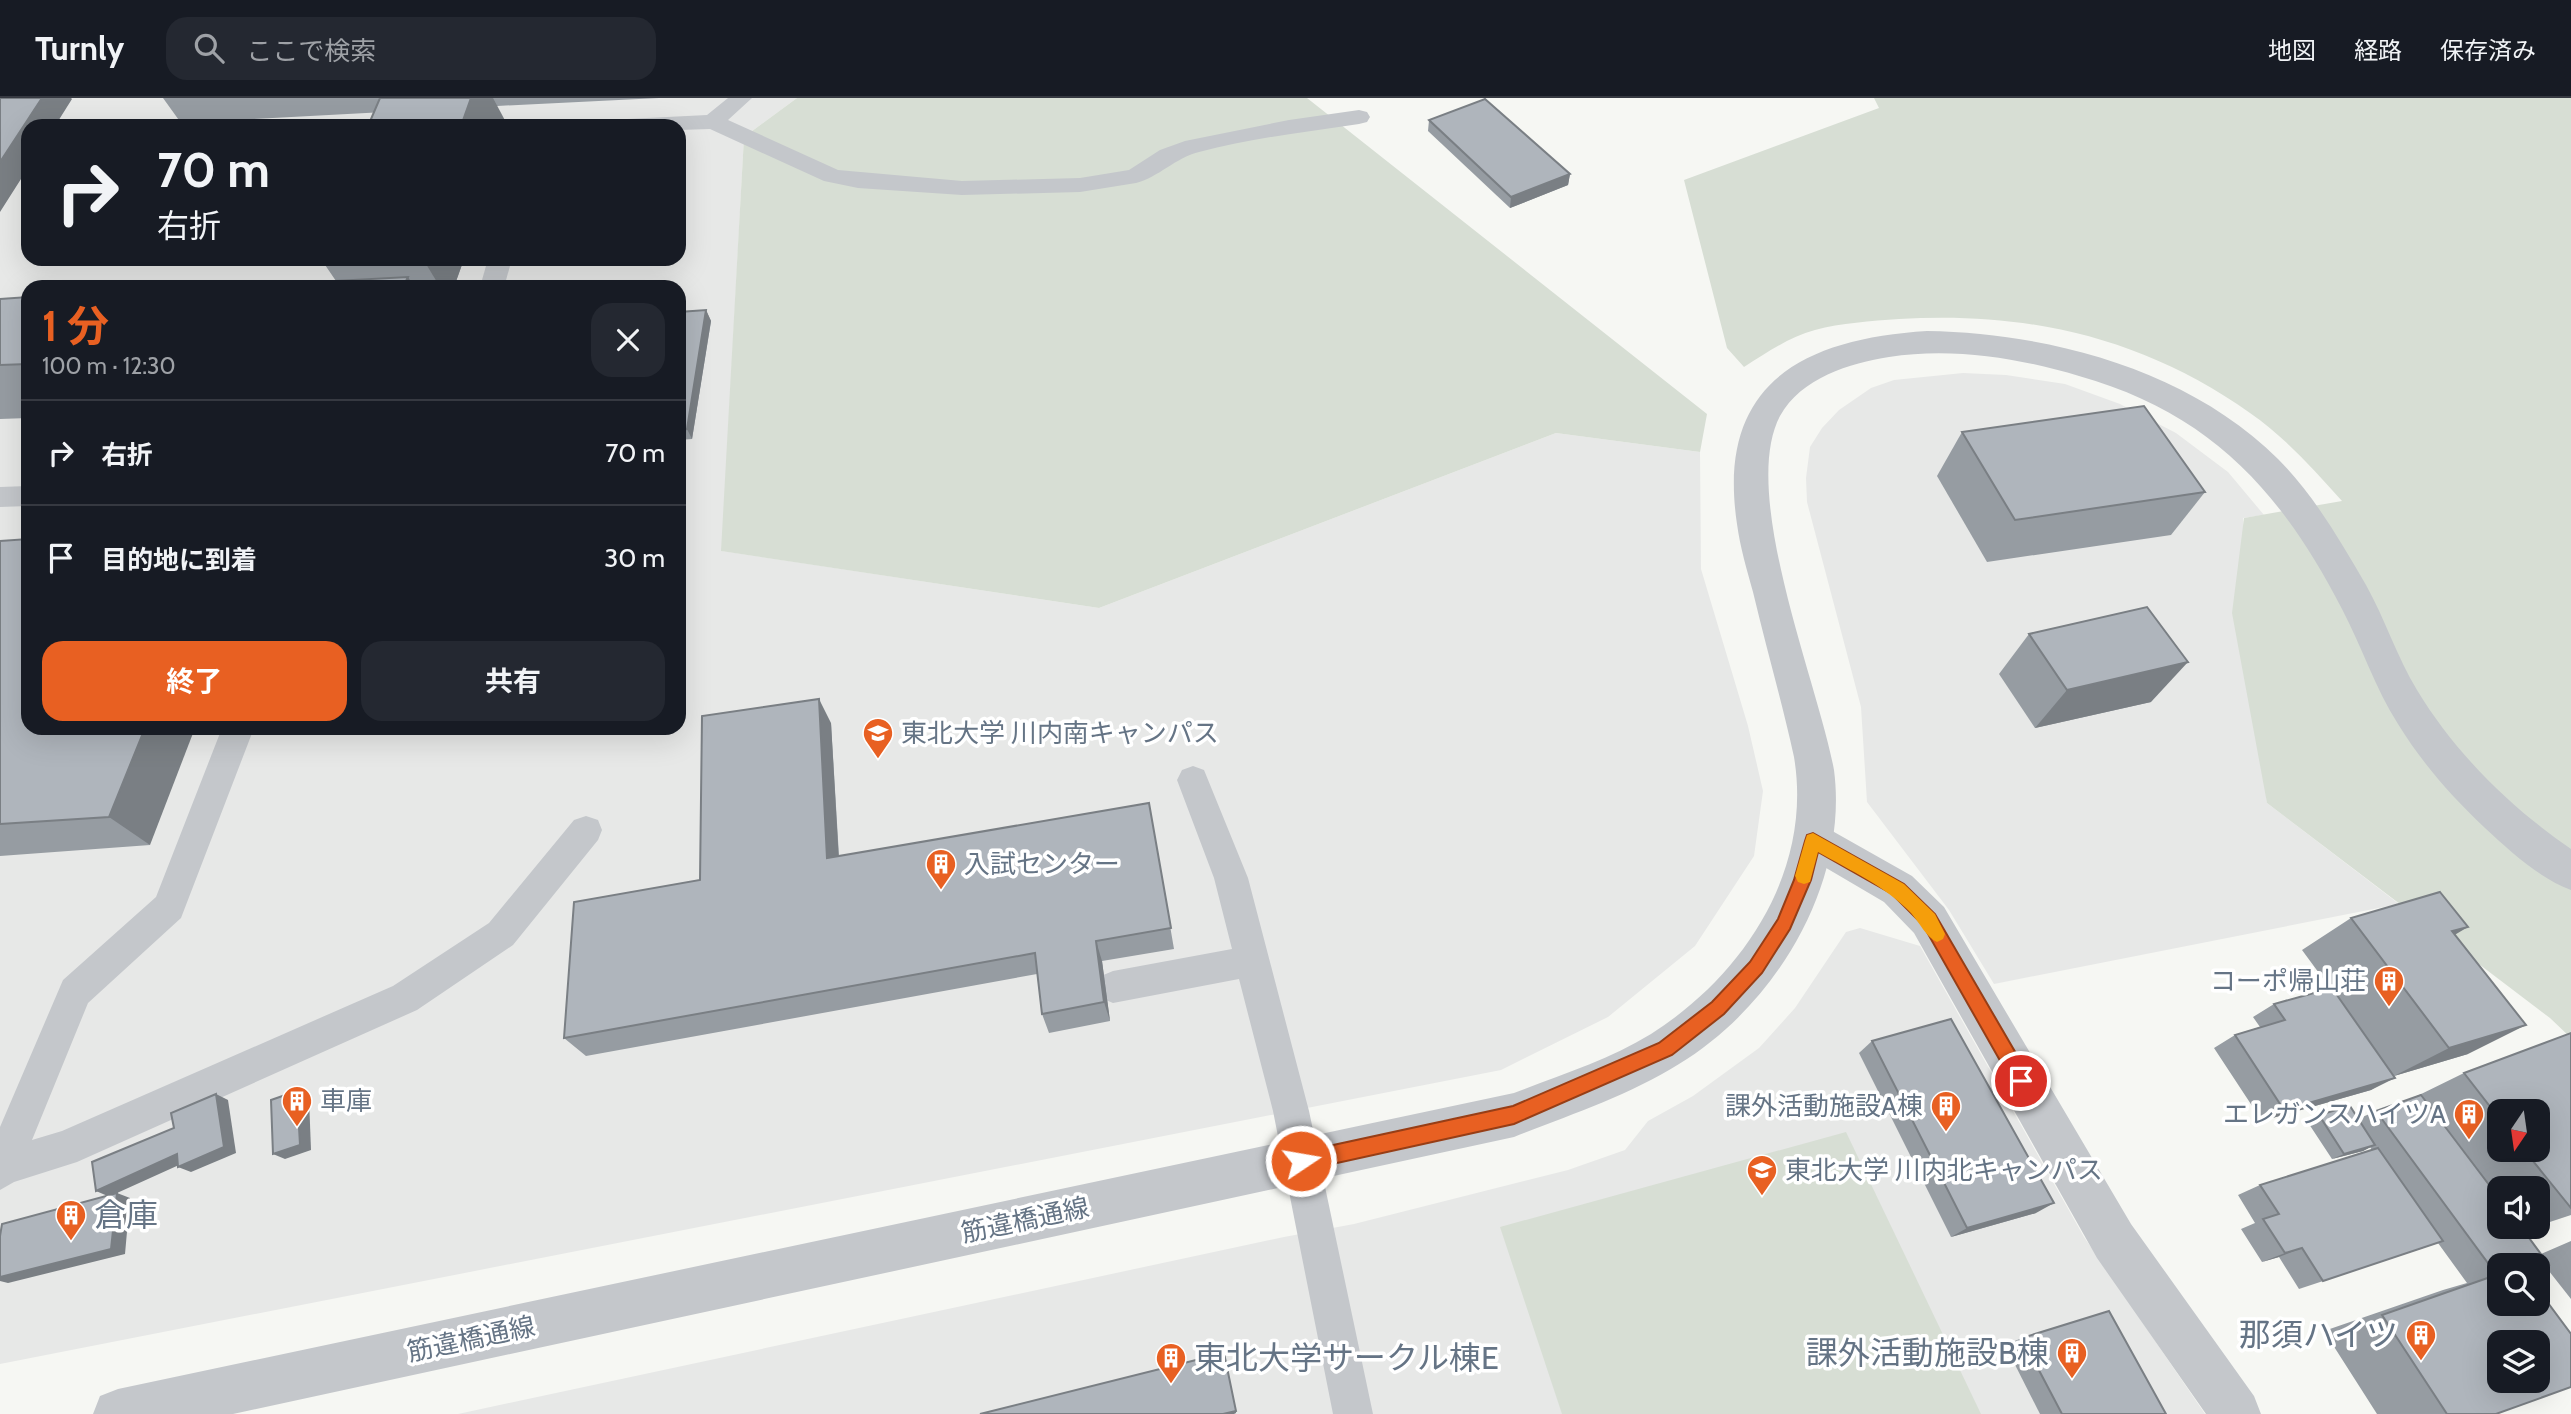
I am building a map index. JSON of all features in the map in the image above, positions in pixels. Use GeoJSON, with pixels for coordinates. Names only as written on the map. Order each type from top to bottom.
{"type":"FeatureCollection","features":[{"type":"Feature","properties":{"kind":"street","name":"筋違橋通線"},"geometry":{"type":"LineString","coordinates":[[118,1414],[1514,1115],[1666,1049],[1718,1008],[1756,967],[1784,924],[1803,880],[1813,841],[1818,796],[1816,776],[1754,526],[1749,493],[1754,435],[1765,411],[1785,386],[1812,369],[1838,358],[1876,348],[1926,341],[1982,343],[2051,357],[2115,375],[2168,396],[2216,426],[2265,468],[2306,517],[2355,599],[2409,711],[2450,769],[2507,823],[2571,872]]}},
{"type":"Feature","properties":{"kind":"street"},"geometry":{"type":"LineString","coordinates":[[1813,841],[1898,889],[1929,920],[2114,1241],[2236,1414]]}},
{"type":"Feature","properties":{"kind":"lane"},"geometry":{"type":"LineString","coordinates":[[713,122],[741,98]]}},
{"type":"Feature","properties":{"kind":"lane"},"geometry":{"type":"LineString","coordinates":[[686,123],[713,122],[832,176],[858,181],[962,188],[1080,185],[1136,176],[1168,155],[1193,146],[1289,127],[1359,117]]}},
{"type":"Feature","properties":{"kind":"lane"},"geometry":{"type":"LineString","coordinates":[[0,497],[21,496]]}},
{"type":"Feature","properties":{"kind":"lane"},"geometry":{"type":"LineString","coordinates":[[1,1168],[75,992],[169,907],[235,735]]}},
{"type":"Feature","properties":{"kind":"lane"},"geometry":{"type":"LineString","coordinates":[[1193,780],[1231,878],[1291,1111],[1353,1414]]}},
{"type":"Feature","properties":{"kind":"lane"},"geometry":{"type":"LineString","coordinates":[[1,1168],[64,1149],[405,998],[501,934],[586,830]]}},
{"type":"Feature","properties":{"kind":"lane"},"geometry":{"type":"LineString","coordinates":[[1113,987],[1252,961]]}},
{"type":"Feature","properties":{"kind":"shaded area","name":"東北大学 川内南キャンパス"},"geometry":{"type":"Polygon","coordinates":[[[0,98],[797,98],[744,137],[722,551],[1099,608],[1556,433],[1700,452],[1701,569],[1748,726],[1763,791],[1754,856],[1695,946],[1608,1017],[1501,1070],[0,1364],[0,98]]]}},
{"type":"Feature","properties":{"kind":"shaded area"},"geometry":{"type":"Polygon","coordinates":[[[797,98],[1307,98],[1707,414],[1700,452],[1556,433],[1099,608],[721,551],[744,137],[797,98]]]}},
{"type":"Feature","properties":{"kind":"shaded area"},"geometry":{"type":"Polygon","coordinates":[[[1874,98],[2571,98],[2571,1038],[2550,1018],[2267,803],[2232,613],[2244,518],[2342,501],[2299,454],[2263,423],[2210,387],[2169,366],[2126,348],[2039,325],[1947,318],[1846,324],[1796,337],[1744,367],[1727,348],[1684,180],[1879,108],[1874,98]]]}},
{"type":"Feature","properties":{"kind":"shaded area"},"geometry":{"type":"Polygon","coordinates":[[[1963,373],[2006,375],[2065,384],[2120,404],[2176,433],[2228,472],[2264,515],[2243,518],[2267,803],[2399,904],[1994,984],[1949,910],[1867,802],[1861,707],[1807,502],[1806,478],[1810,447],[1822,428],[1839,410],[1871,388],[1894,380],[1963,373]]]}},
{"type":"Feature","properties":{"kind":"shaded area","name":"東北大学 川内北キャンパス"},"geometry":{"type":"Polygon","coordinates":[[[1860,928],[1920,946],[2084,1237],[2205,1414],[458,1414],[1354,1224],[1568,1170],[1625,1150],[1648,1121],[1693,1096],[1759,1048],[1795,1008],[1846,932],[1860,928]]]}},
{"type":"Feature","properties":{"kind":"shaded area"},"geometry":{"type":"Polygon","coordinates":[[[1846,1132],[1981,1414],[1562,1414],[1500,1227],[1846,1132]]]}},
{"type":"Feature","properties":{"kind":"building"},"geometry":{"type":"Polygon","coordinates":[[[0,98],[42,98],[28,119],[21,119],[21,130],[0,162],[0,98]]]}},
{"type":"Feature","properties":{"kind":"building"},"geometry":{"type":"Polygon","coordinates":[[[380,98],[471,98],[464,119],[371,119],[380,98]]]}},
{"type":"Feature","properties":{"kind":"building"},"geometry":{"type":"Polygon","coordinates":[[[1485,99],[1570,174],[1511,197],[1429,120],[1485,99]]]}},
{"type":"Feature","properties":{"kind":"building"},"geometry":{"type":"Polygon","coordinates":[[[408,277],[406,280],[352,280],[408,277]]]}},
{"type":"Feature","properties":{"kind":"building"},"geometry":{"type":"Polygon","coordinates":[[[21,298],[21,364],[0,365],[0,299],[21,298]]]}},
{"type":"Feature","properties":{"kind":"building"},"geometry":{"type":"Polygon","coordinates":[[[706,310],[686,429],[686,311],[706,310]]]}},
{"type":"Feature","properties":{"kind":"building"},"geometry":{"type":"Polygon","coordinates":[[[2144,406],[2205,492],[2015,520],[1962,432],[2144,406]]]}},
{"type":"Feature","properties":{"kind":"building"},"geometry":{"type":"Polygon","coordinates":[[[21,540],[21,735],[142,735],[109,817],[0,824],[0,541],[21,540]]]}},
{"type":"Feature","properties":{"kind":"building"},"geometry":{"type":"Polygon","coordinates":[[[2147,607],[2188,662],[2067,690],[2029,634],[2147,607]]]}},
{"type":"Feature","properties":{"kind":"building","name":"入試センター"},"geometry":{"type":"Polygon","coordinates":[[[819,699],[827,858],[1149,803],[1171,928],[1096,941],[1104,1002],[1042,1014],[1035,953],[564,1038],[574,902],[700,880],[702,716],[819,699]]]}},
{"type":"Feature","properties":{"kind":"building"},"geometry":{"type":"Polygon","coordinates":[[[2440,892],[2468,927],[2452,931],[2526,1025],[2449,1048],[2351,918],[2440,892]]]}},
{"type":"Feature","properties":{"kind":"building"},"geometry":{"type":"Polygon","coordinates":[[[2332,988],[2395,1078],[2284,1110],[2235,1035],[2285,1020],[2274,1004],[2332,988]]]}},
{"type":"Feature","properties":{"kind":"building","name":"課外活動施設A棟"},"geometry":{"type":"Polygon","coordinates":[[[1951,1019],[2054,1203],[1967,1228],[1872,1041],[1951,1019]]]}},
{"type":"Feature","properties":{"kind":"building"},"geometry":{"type":"Polygon","coordinates":[[[2571,1033],[2571,1208],[2550,1182],[2550,1176],[2545,1176],[2534,1162],[2550,1162],[2550,1099],[2487,1099],[2487,1103],[2464,1073],[2571,1033]]]}},
{"type":"Feature","properties":{"kind":"building"},"geometry":{"type":"Polygon","coordinates":[[[297,1091],[300,1145],[273,1154],[271,1100],[297,1091]]]}},
{"type":"Feature","properties":{"kind":"building"},"geometry":{"type":"Polygon","coordinates":[[[216,1094],[224,1147],[178,1167],[177,1154],[96,1191],[92,1162],[174,1128],[171,1113],[216,1094]]]}},
{"type":"Feature","properties":{"kind":"building"},"geometry":{"type":"Polygon","coordinates":[[[2421,1095],[2487,1182],[2487,1239],[2530,1239],[2540,1253],[2487,1253],[2487,1262],[2376,1111],[2421,1095]]]}},
{"type":"Feature","properties":{"kind":"building"},"geometry":{"type":"Polygon","coordinates":[[[2350,1106],[2375,1145],[2344,1154],[2319,1115],[2350,1106]]]}},
{"type":"Feature","properties":{"kind":"building"},"geometry":{"type":"Polygon","coordinates":[[[2378,1148],[2443,1241],[2323,1281],[2302,1248],[2285,1253],[2263,1219],[2279,1214],[2260,1185],[2378,1148]]]}},
{"type":"Feature","properties":{"kind":"building","name":"倉庫"},"geometry":{"type":"Polygon","coordinates":[[[117,1193],[111,1249],[0,1277],[2,1224],[117,1193]]]}},
{"type":"Feature","properties":{"kind":"building"},"geometry":{"type":"Polygon","coordinates":[[[2487,1278],[2487,1316],[2550,1316],[2550,1306],[2571,1334],[2571,1387],[2496,1414],[2447,1414],[2382,1315],[2487,1278]]]}},
{"type":"Feature","properties":{"kind":"building","name":"課外活動施設B棟"},"geometry":{"type":"Polygon","coordinates":[[[2109,1311],[2166,1414],[2062,1414],[2022,1338],[2109,1311]]]}},
{"type":"Feature","properties":{"kind":"building","name":"東北大学サークル棟E"},"geometry":{"type":"Polygon","coordinates":[[[1224,1353],[1236,1411],[1223,1414],[980,1414],[1224,1353]]]}},
{"type":"Feature","properties":{"kind":"slow traffic"},"geometry":{"type":"LineString","coordinates":[[1804,876],[1813,841],[1898,889],[1929,920],[1937,934]]}},
{"type":"Feature","properties":{"kind":"place","name":"東北大学 川内南キャンパス"},"geometry":{"type":"Point","coordinates":[878,760]}},
{"type":"Feature","properties":{"kind":"place","name":"入試センター"},"geometry":{"type":"Point","coordinates":[941,891]}},
{"type":"Feature","properties":{"kind":"place","name":"コーポ帰山荘"},"geometry":{"type":"Point","coordinates":[2389,1008]}},
{"type":"Feature","properties":{"kind":"place","name":"車庫"},"geometry":{"type":"Point","coordinates":[297,1128]}},
{"type":"Feature","properties":{"kind":"place","name":"課外活動施設A棟"},"geometry":{"type":"Point","coordinates":[1946,1133]}},
{"type":"Feature","properties":{"kind":"place","name":"エレガンスハイツA"},"geometry":{"type":"Point","coordinates":[2469,1141]}},
{"type":"Feature","properties":{"kind":"place","name":"東北大学 川内北キャンパス"},"geometry":{"type":"Point","coordinates":[1762,1197]}},
{"type":"Feature","properties":{"kind":"place","name":"倉庫"},"geometry":{"type":"Point","coordinates":[71,1242]}},
{"type":"Feature","properties":{"kind":"place","name":"那須ハイツ"},"geometry":{"type":"Point","coordinates":[2421,1362]}},
{"type":"Feature","properties":{"kind":"place","name":"課外活動施設B棟"},"geometry":{"type":"Point","coordinates":[2072,1380]}},
{"type":"Feature","properties":{"kind":"place","name":"東北大学サークル棟E"},"geometry":{"type":"Point","coordinates":[1171,1385]}},
{"type":"Feature","properties":{"kind":"route"},"geometry":{"type":"LineString","coordinates":[[1301,1161],[1514,1115],[1666,1049],[1718,1008],[1756,967],[1784,924],[1803,880],[1813,841],[1898,889],[1929,920],[2021,1081]]}}]}
